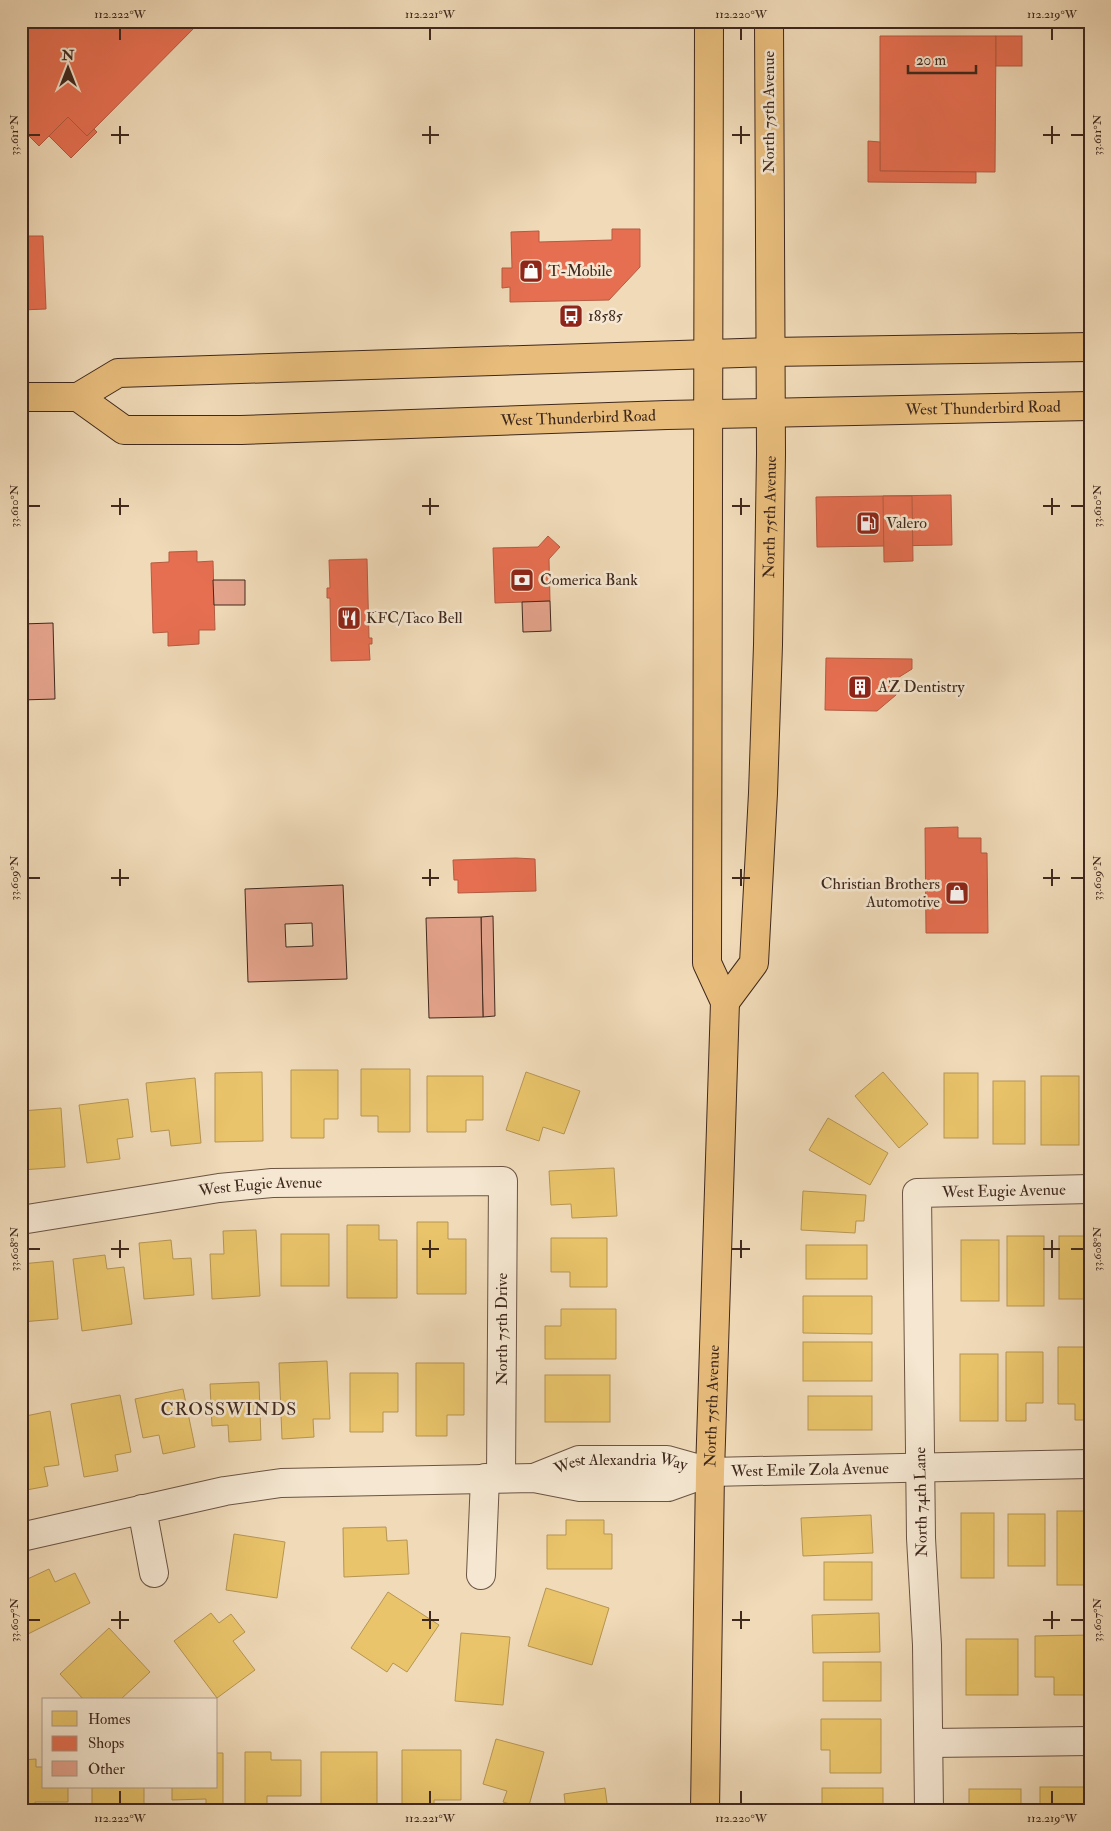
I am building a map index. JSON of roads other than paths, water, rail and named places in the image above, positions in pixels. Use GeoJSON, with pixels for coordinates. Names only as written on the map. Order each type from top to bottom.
{"type":"FeatureCollection","features":[{"type":"Feature","properties":{"kind":"main road","name":"North 75th Avenue"},"geometry":{"type":"LineString","coordinates":[[706,1810],[710,1472],[725,1002],[708,963],[709,21]]}},
{"type":"Feature","properties":{"kind":"main road","name":"North 75th Avenue"},"geometry":{"type":"LineString","coordinates":[[725,1002],[754,963],[766,711],[771,413],[769,21]]}},
{"type":"Feature","properties":{"kind":"main road"},"geometry":{"type":"LineString","coordinates":[[21,397],[78,397],[118,374],[708,353],[1090,347]]}},
{"type":"Feature","properties":{"kind":"main road","name":"West Thunderbird Road"},"geometry":{"type":"LineString","coordinates":[[78,397],[124,430],[250,429],[710,414],[1090,406]]}},
{"type":"Feature","properties":{"kind":"street","name":"West Eugie Avenue"},"geometry":{"type":"LineString","coordinates":[[21,1220],[219,1188],[272,1183],[503,1181]]}},
{"type":"Feature","properties":{"kind":"street","name":"North 75th Drive"},"geometry":{"type":"LineString","coordinates":[[493,1478],[503,1181]]}},
{"type":"Feature","properties":{"kind":"street","name":"West Eugie Avenue"},"geometry":{"type":"LineString","coordinates":[[918,1193],[1090,1189]]}},
{"type":"Feature","properties":{"kind":"street","name":"North 74th Lane"},"geometry":{"type":"LineString","coordinates":[[918,1193],[919,1468],[927,1645],[929,1810]]}},
{"type":"Feature","properties":{"kind":"street","name":"West Emile Zola Avenue"},"geometry":{"type":"LineString","coordinates":[[710,1472],[1090,1464]]}},
{"type":"Feature","properties":{"kind":"street","name":"West Alexandria Way"},"geometry":{"type":"LineString","coordinates":[[21,1537],[225,1490],[281,1483],[534,1478],[580,1487],[668,1487],[710,1472]]}},
{"type":"Feature","properties":{"kind":"street"},"geometry":{"type":"LineString","coordinates":[[481,1575],[493,1478]]}},
{"type":"Feature","properties":{"kind":"street"},"geometry":{"type":"LineString","coordinates":[[142,1509],[154,1573]]}},
{"type":"Feature","properties":{"kind":"street"},"geometry":{"type":"LineString","coordinates":[[929,1743],[1090,1741]]}},
{"type":"Feature","properties":{"kind":"place","name":"T-Mobile"},"geometry":{"type":"Point","coordinates":[531,271]}},
{"type":"Feature","properties":{"kind":"place","name":"18585"},"geometry":{"type":"Point","coordinates":[571,316]}},
{"type":"Feature","properties":{"kind":"place","name":"Valero"},"geometry":{"type":"Point","coordinates":[868,523]}},
{"type":"Feature","properties":{"kind":"place","name":"Comerica Bank"},"geometry":{"type":"Point","coordinates":[522,580]}},
{"type":"Feature","properties":{"kind":"place","name":"KFC/Taco Bell"},"geometry":{"type":"Point","coordinates":[349,618]}},
{"type":"Feature","properties":{"kind":"place","name":"AZ Dentistry"},"geometry":{"type":"Point","coordinates":[860,687]}},
{"type":"Feature","properties":{"kind":"place","name":"Christian Brothers Automotive"},"geometry":{"type":"Point","coordinates":[957,893]}},
{"type":"Feature","properties":{"kind":"district","name":"CROSSWINDS"},"geometry":{"type":"Point","coordinates":[229,1409]}}]}
